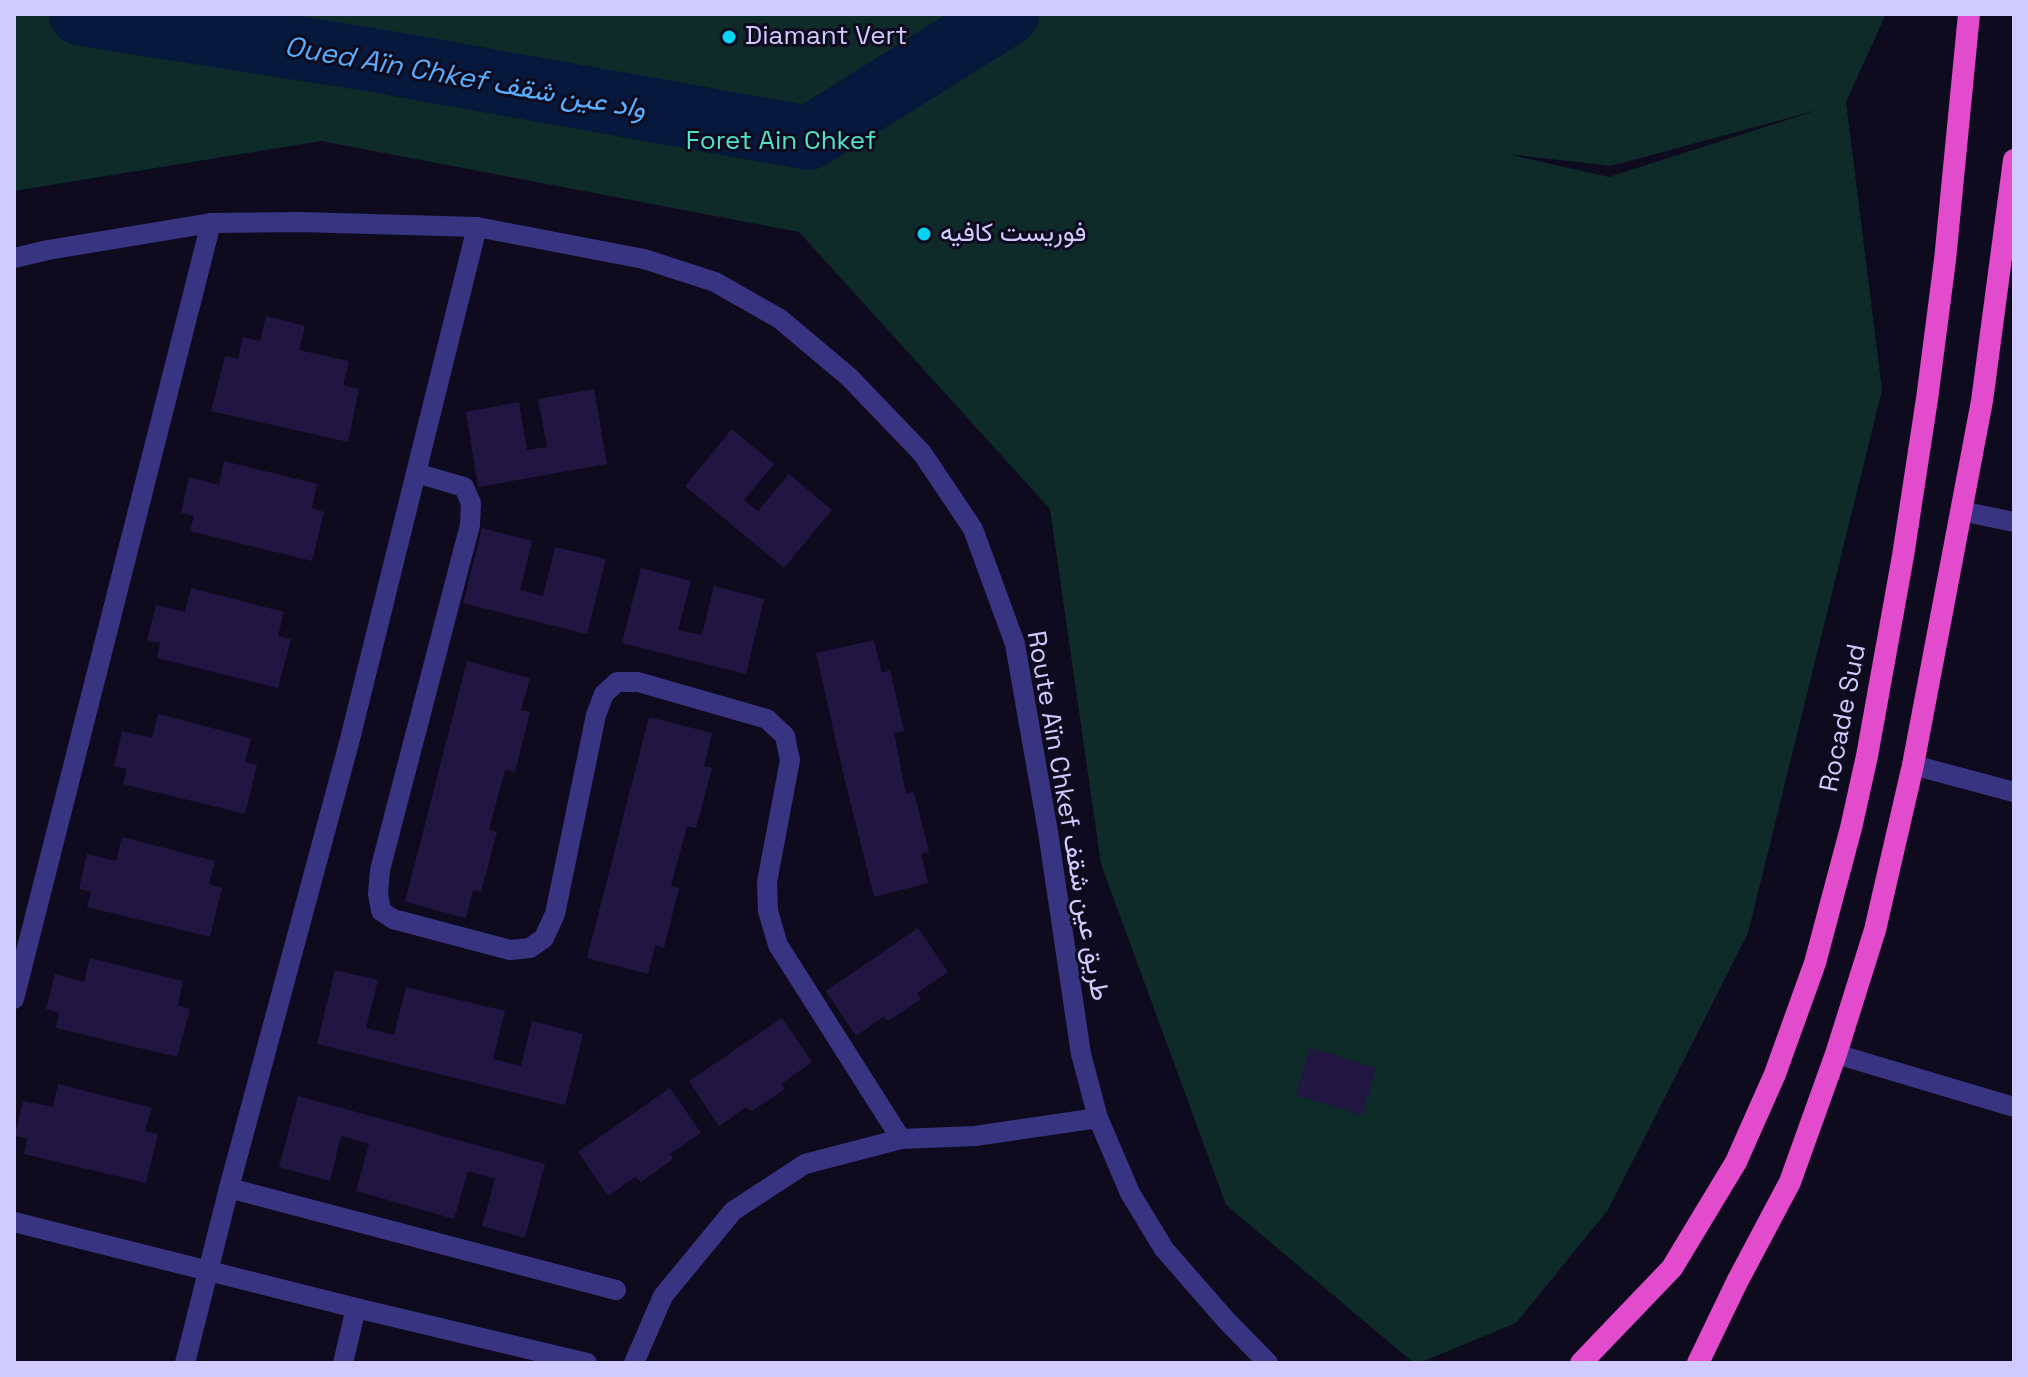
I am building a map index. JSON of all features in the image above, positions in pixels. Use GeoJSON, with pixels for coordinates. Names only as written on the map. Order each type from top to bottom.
{"type":"FeatureCollection","features":[{"type":"Feature","properties":{"kind":"highway","name":"Rocade Sud"},"geometry":{"type":"LineString","coordinates":[[1581,1363],[1672,1268],[1736,1162],[1775,1074],[1815,963],[1867,756],[1903,556],[1945,260],[1969,14]]}},
{"type":"Feature","properties":{"kind":"highway"},"geometry":{"type":"LineString","coordinates":[[1698,1363],[1790,1182],[1836,1054],[1875,930],[1913,765],[1982,401],[2010,232],[2014,160]]}},
{"type":"Feature","properties":{"kind":"street","name":"Route Aïn Chkef طريق عين شقف"},"geometry":{"type":"LineString","coordinates":[[14,258],[211,223],[477,227],[644,259],[715,282],[780,319],[849,377],[922,453],[973,529],[1015,644],[1048,832],[1081,1054],[1098,1118],[1130,1193],[1164,1249],[1268,1363]]}},
{"type":"Feature","properties":{"kind":"street"},"geometry":{"type":"LineString","coordinates":[[14,999],[211,223]]}},
{"type":"Feature","properties":{"kind":"street"},"geometry":{"type":"LineString","coordinates":[[185,1363],[207,1269],[349,743],[477,227]]}},
{"type":"Feature","properties":{"kind":"street"},"geometry":{"type":"LineString","coordinates":[[416,473],[464,487],[471,503],[470,525],[380,870],[378,894],[381,911],[393,919],[510,950],[530,948],[544,938],[555,914],[596,715],[604,694],[617,682],[638,682],[767,719],[785,736],[790,760],[767,882],[768,911],[778,945],[901,1139]]}},
{"type":"Feature","properties":{"kind":"street"},"geometry":{"type":"LineString","coordinates":[[1961,511],[2014,522]]}},
{"type":"Feature","properties":{"kind":"street"},"geometry":{"type":"LineString","coordinates":[[1913,765],[2014,792]]}},
{"type":"Feature","properties":{"kind":"street"},"geometry":{"type":"LineString","coordinates":[[1836,1054],[2014,1107]]}},
{"type":"Feature","properties":{"kind":"street"},"geometry":{"type":"LineString","coordinates":[[634,1363],[663,1296],[733,1211],[805,1164],[901,1139],[975,1136],[1098,1118]]}},
{"type":"Feature","properties":{"kind":"street"},"geometry":{"type":"LineString","coordinates":[[229,1188],[616,1290]]}},
{"type":"Feature","properties":{"kind":"street"},"geometry":{"type":"LineString","coordinates":[[14,1222],[587,1363]]}},
{"type":"Feature","properties":{"kind":"street"},"geometry":{"type":"LineString","coordinates":[[343,1363],[356,1308]]}},
{"type":"Feature","properties":{"kind":"green space","name":"Foret Ain Chkef"},"geometry":{"type":"Polygon","coordinates":[[[14,14],[1886,14],[1846,102],[1882,390],[1748,933],[1608,1210],[1516,1323],[1414,1363],[1226,1205],[1101,864],[1050,509],[799,232],[321,141],[14,191],[14,14]],[[1818,110],[1611,166],[1507,154],[1609,177],[1818,110]]]}},
{"type":"Feature","properties":{"kind":"building"},"geometry":{"type":"Polygon","coordinates":[[[266,316],[305,326],[299,350],[349,361],[343,385],[359,389],[348,442],[211,411],[225,356],[238,359],[243,337],[260,341],[266,316]]]}},
{"type":"Feature","properties":{"kind":"building"},"geometry":{"type":"Polygon","coordinates":[[[594,389],[607,464],[478,487],[466,412],[519,402],[527,450],[547,447],[538,399],[594,389]]]}},
{"type":"Feature","properties":{"kind":"building"},"geometry":{"type":"Polygon","coordinates":[[[732,429],[774,464],[744,500],[758,511],[789,474],[832,510],[784,568],[685,486],[732,429]]]}},
{"type":"Feature","properties":{"kind":"building"},"geometry":{"type":"Polygon","coordinates":[[[224,461],[317,484],[312,508],[324,512],[312,561],[190,531],[194,516],[181,513],[189,477],[219,485],[224,461]]]}},
{"type":"Feature","properties":{"kind":"building"},"geometry":{"type":"Polygon","coordinates":[[[482,528],[532,541],[520,590],[543,596],[555,547],[606,559],[587,634],[463,603],[482,528]]]}},
{"type":"Feature","properties":{"kind":"building"},"geometry":{"type":"Polygon","coordinates":[[[641,568],[691,581],[678,630],[702,635],[714,586],[764,599],[746,674],[622,643],[641,568]]]}},
{"type":"Feature","properties":{"kind":"building"},"geometry":{"type":"Polygon","coordinates":[[[191,588],[284,612],[278,636],[291,639],[278,688],[157,658],[160,643],[147,640],[156,605],[185,612],[191,588]]]}},
{"type":"Feature","properties":{"kind":"building"},"geometry":{"type":"Polygon","coordinates":[[[874,640],[882,673],[890,670],[904,731],[894,733],[906,794],[914,792],[929,852],[921,854],[928,883],[874,897],[816,653],[874,640]]]}},
{"type":"Feature","properties":{"kind":"building"},"geometry":{"type":"Polygon","coordinates":[[[467,661],[530,678],[521,710],[530,712],[515,772],[505,770],[489,830],[497,832],[481,892],[473,890],[466,918],[405,902],[467,661]]]}},
{"type":"Feature","properties":{"kind":"building"},"geometry":{"type":"Polygon","coordinates":[[[158,714],[251,738],[245,762],[257,765],[245,814],[123,784],[127,769],[114,766],[122,731],[152,738],[158,714]]]}},
{"type":"Feature","properties":{"kind":"building"},"geometry":{"type":"Polygon","coordinates":[[[649,717],[712,733],[704,766],[712,768],[696,828],[687,826],[671,886],[679,888],[664,948],[655,945],[648,974],[587,958],[649,717]]]}},
{"type":"Feature","properties":{"kind":"building"},"geometry":{"type":"Polygon","coordinates":[[[122,837],[215,861],[209,884],[222,888],[210,937],[87,907],[91,892],[79,889],[87,854],[116,861],[122,837]]]}},
{"type":"Feature","properties":{"kind":"building"},"geometry":{"type":"Polygon","coordinates":[[[918,928],[948,972],[917,993],[921,999],[888,1021],[883,1017],[856,1036],[826,991],[918,928]]]}},
{"type":"Feature","properties":{"kind":"building"},"geometry":{"type":"Polygon","coordinates":[[[90,958],[183,981],[178,1005],[190,1009],[177,1057],[56,1028],[59,1013],[46,1009],[55,974],[84,982],[90,958]]]}},
{"type":"Feature","properties":{"kind":"building"},"geometry":{"type":"Polygon","coordinates":[[[335,970],[378,980],[366,1028],[394,1035],[406,987],[505,1011],[493,1059],[521,1066],[532,1021],[583,1034],[565,1105],[317,1044],[335,970]]]}},
{"type":"Feature","properties":{"kind":"building"},"geometry":{"type":"Polygon","coordinates":[[[782,1018],[812,1062],[781,1084],[785,1089],[752,1111],[746,1107],[719,1126],[689,1081],[782,1018]]]}},
{"type":"Feature","properties":{"kind":"building"},"geometry":{"type":"Polygon","coordinates":[[[1310,1048],[1376,1068],[1362,1115],[1296,1095],[1310,1048]]]}},
{"type":"Feature","properties":{"kind":"building"},"geometry":{"type":"Polygon","coordinates":[[[58,1084],[152,1108],[145,1131],[158,1134],[146,1183],[24,1154],[27,1138],[15,1136],[23,1101],[53,1107],[58,1084]]]}},
{"type":"Feature","properties":{"kind":"building"},"geometry":{"type":"Polygon","coordinates":[[[670,1088],[701,1133],[670,1154],[673,1159],[641,1182],[635,1177],[608,1196],[578,1152],[670,1088]]]}},
{"type":"Feature","properties":{"kind":"building"},"geometry":{"type":"Polygon","coordinates":[[[298,1096],[545,1164],[525,1238],[482,1226],[495,1179],[468,1171],[454,1219],[356,1191],[369,1144],[341,1136],[330,1181],[279,1167],[298,1096]]]}},
{"type":"Feature","properties":{"kind":"waterway","name":"Oued Aïn Chkef واد عين شقف"},"geometry":{"type":"LineString","coordinates":[[81,14],[367,59],[809,138],[1007,14]]}},
{"type":"Feature","properties":{"kind":"place","name":"Diamant Vert"},"geometry":{"type":"Point","coordinates":[729,37]}},
{"type":"Feature","properties":{"kind":"place","name":"فوريست كافيه"},"geometry":{"type":"Point","coordinates":[924,234]}}]}
